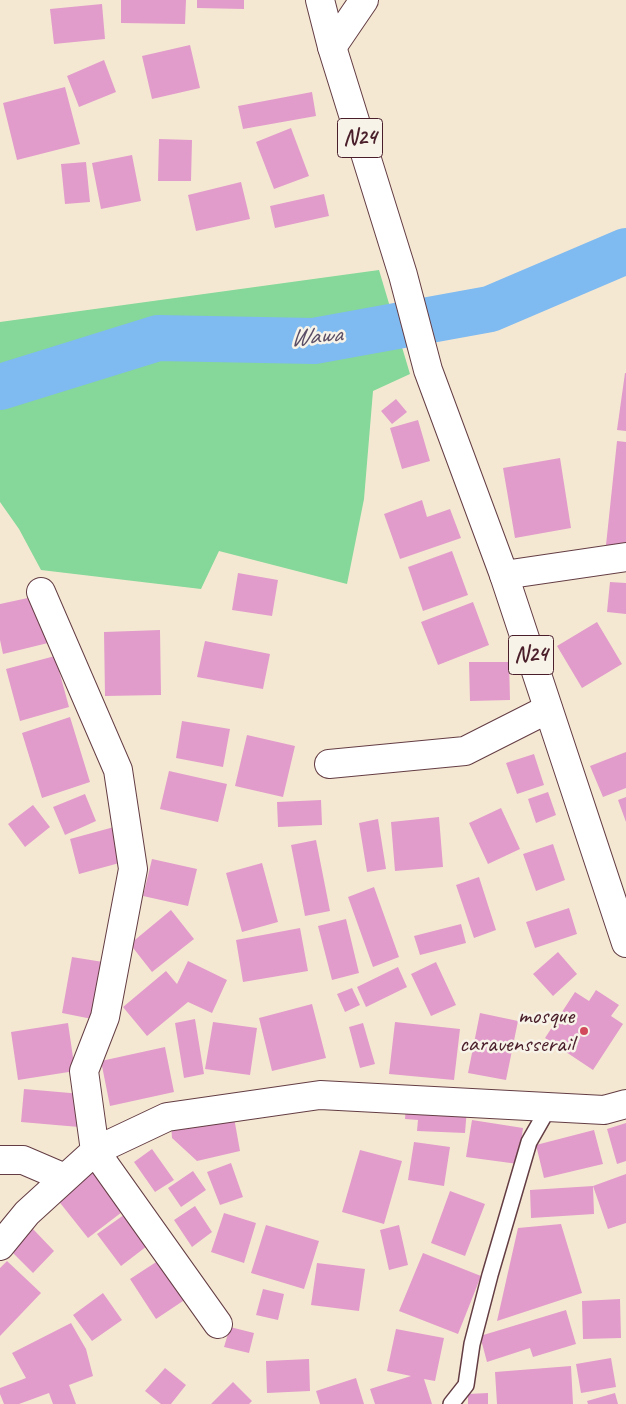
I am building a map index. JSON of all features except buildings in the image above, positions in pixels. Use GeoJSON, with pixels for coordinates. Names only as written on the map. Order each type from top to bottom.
{"type":"FeatureCollection","features":[{"type":"Feature","properties":{"kind":"street","name":"N24"},"geometry":{"type":"LineString","coordinates":[[320,0],[332,47],[403,275],[428,370],[504,576],[626,943]]}},
{"type":"Feature","properties":{"kind":"street"},"geometry":{"type":"LineString","coordinates":[[332,47],[364,0]]}},
{"type":"Feature","properties":{"kind":"street"},"geometry":{"type":"LineString","coordinates":[[504,576],[626,557]]}},
{"type":"Feature","properties":{"kind":"street"},"geometry":{"type":"LineString","coordinates":[[41,592],[118,770],[133,869],[105,1017],[84,1071],[95,1151],[218,1324]]}},
{"type":"Feature","properties":{"kind":"street"},"geometry":{"type":"LineString","coordinates":[[329,764],[465,751],[548,708]]}},
{"type":"Feature","properties":{"kind":"street"},"geometry":{"type":"LineString","coordinates":[[0,1246],[27,1213],[95,1151],[167,1117],[320,1095],[604,1110],[626,1104]]}},
{"type":"Feature","properties":{"kind":"street"},"geometry":{"type":"LineString","coordinates":[[0,1160],[24,1160],[65,1178]]}},
{"type":"Feature","properties":{"kind":"lane"},"geometry":{"type":"LineString","coordinates":[[451,1404],[466,1385],[472,1344],[526,1152],[529,1142],[549,1107]]}},
{"type":"Feature","properties":{"kind":"green space"},"geometry":{"type":"Polygon","coordinates":[[[379,270],[410,374],[373,391],[364,499],[347,584],[219,551],[201,589],[41,570],[19,529],[0,502],[0,322],[379,270]]]}},
{"type":"Feature","properties":{"kind":"waterway","name":"Wawa"},"geometry":{"type":"LineString","coordinates":[[0,387],[158,338],[314,341],[490,309],[626,251]]}},
{"type":"Feature","properties":{"kind":"place","name":"mosque caravensserail"},"geometry":{"type":"Point","coordinates":[584,1031]}}]}
